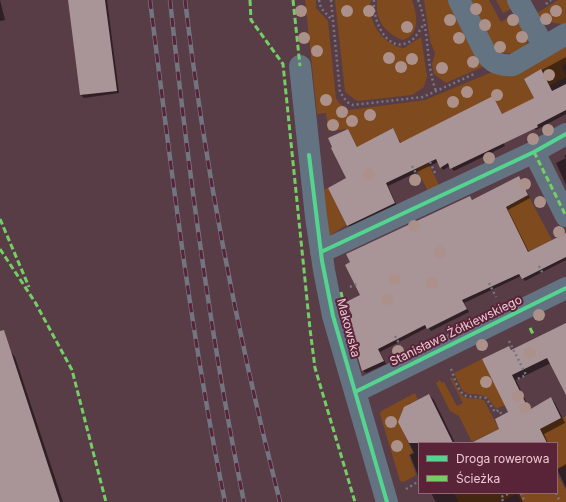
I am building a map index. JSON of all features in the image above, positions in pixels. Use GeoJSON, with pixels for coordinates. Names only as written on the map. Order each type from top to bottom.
{"type":"FeatureCollection","features":[{"type":"Feature","properties":{"kind":"street"},"geometry":{"type":"LineString","coordinates":[[459,0],[485,52],[496,64],[504,66],[512,65],[566,34]]}},
{"type":"Feature","properties":{"kind":"street"},"geometry":{"type":"LineString","coordinates":[[518,0],[544,47]]}},
{"type":"Feature","properties":{"kind":"street","name":"Makowska"},"geometry":{"type":"LineString","coordinates":[[300,66],[321,252],[333,316],[387,502]]}},
{"type":"Feature","properties":{"kind":"street"},"geometry":{"type":"LineString","coordinates":[[321,252],[534,152],[566,134]]}},
{"type":"Feature","properties":{"kind":"street"},"geometry":{"type":"LineString","coordinates":[[534,152],[566,216]]}},
{"type":"Feature","properties":{"kind":"street","name":"Stanisława Żółkiewskiego"},"geometry":{"type":"LineString","coordinates":[[355,392],[566,288]]}},
{"type":"Feature","properties":{"kind":"path"},"geometry":{"type":"LineString","coordinates":[[320,0],[321,8],[333,20]]}},
{"type":"Feature","properties":{"kind":"path"},"geometry":{"type":"LineString","coordinates":[[331,0],[340,92],[347,102],[353,105],[424,97],[496,64]]}},
{"type":"Feature","properties":{"kind":"path"},"geometry":{"type":"LineString","coordinates":[[374,0],[374,16],[379,29],[388,39],[398,44],[407,44],[414,39],[424,24]]}},
{"type":"Feature","properties":{"kind":"path"},"geometry":{"type":"LineString","coordinates":[[418,0],[429,49],[430,74],[436,91]]}},
{"type":"Feature","properties":{"kind":"path"},"geometry":{"type":"LineString","coordinates":[[489,283],[498,303]]}},
{"type":"Feature","properties":{"kind":"path"},"geometry":{"type":"LineString","coordinates":[[511,345],[526,375],[515,380]]}},
{"type":"Feature","properties":{"kind":"path"},"geometry":{"type":"LineString","coordinates":[[453,374],[461,392],[466,396],[476,395],[486,398],[495,412],[499,410],[502,415]]}},
{"type":"Feature","properties":{"kind":"path"},"geometry":{"type":"LineString","coordinates":[[410,486],[418,482]]}},
{"type":"Feature","properties":{"kind":"path"},"geometry":{"type":"LineString","coordinates":[[503,501],[501,497],[508,494]]}},
{"type":"Feature","properties":{"kind":"shaded area"},"geometry":{"type":"Polygon","coordinates":[[[305,0],[316,0],[316,8],[328,21],[336,98],[339,103],[349,110],[425,100],[566,41],[566,63],[562,66],[566,77],[549,86],[541,70],[524,79],[534,98],[505,118],[493,97],[402,146],[392,128],[376,137],[359,152],[348,129],[328,131],[326,113],[317,114],[305,0]]]}},
{"type":"Feature","properties":{"kind":"shaded area"},"geometry":{"type":"Polygon","coordinates":[[[335,0],[371,0],[371,16],[374,24],[383,37],[396,46],[404,48],[421,37],[427,76],[424,87],[412,95],[357,101],[345,92],[335,0]]]}},
{"type":"Feature","properties":{"kind":"shaded area"},"geometry":{"type":"Polygon","coordinates":[[[377,0],[412,0],[416,23],[413,33],[409,37],[403,40],[386,30],[382,25],[378,14],[377,0]]]}},
{"type":"Feature","properties":{"kind":"shaded area"},"geometry":{"type":"Polygon","coordinates":[[[424,0],[449,0],[484,64],[482,67],[446,83],[434,74],[432,64],[435,53],[430,41],[424,0]]]}},
{"type":"Feature","properties":{"kind":"shaded area"},"geometry":{"type":"Polygon","coordinates":[[[466,0],[489,0],[501,22],[518,12],[529,40],[522,48],[513,53],[504,53],[494,49],[466,0]]]}},
{"type":"Feature","properties":{"kind":"shaded area"},"geometry":{"type":"Polygon","coordinates":[[[496,0],[511,0],[515,7],[503,13],[496,0]]]}},
{"type":"Feature","properties":{"kind":"shaded area"},"geometry":{"type":"Polygon","coordinates":[[[558,0],[566,0],[566,25],[543,21],[534,15],[558,0]]]}},
{"type":"Feature","properties":{"kind":"shaded area"},"geometry":{"type":"Polygon","coordinates":[[[424,161],[426,164],[428,163],[440,187],[429,193],[414,165],[424,161]]]}},
{"type":"Feature","properties":{"kind":"shaded area"},"geometry":{"type":"Polygon","coordinates":[[[328,188],[346,225],[328,237],[321,191],[328,188]]]}},
{"type":"Feature","properties":{"kind":"shaded area"},"geometry":{"type":"Polygon","coordinates":[[[528,195],[552,240],[527,252],[506,207],[528,195]]]}},
{"type":"Feature","properties":{"kind":"shaded area"},"geometry":{"type":"Polygon","coordinates":[[[482,359],[494,383],[507,391],[517,386],[540,429],[566,416],[566,466],[558,470],[558,442],[542,442],[521,438],[505,405],[496,409],[487,397],[476,394],[468,394],[462,390],[454,373],[482,359]]]}},
{"type":"Feature","properties":{"kind":"shaded area"},"geometry":{"type":"Polygon","coordinates":[[[452,377],[464,397],[484,400],[499,429],[472,442],[459,416],[450,411],[436,383],[440,380],[442,383],[444,382],[457,406],[463,403],[450,378],[452,377]]]}},
{"type":"Feature","properties":{"kind":"shaded area"},"geometry":{"type":"Polygon","coordinates":[[[415,393],[418,400],[408,404],[409,407],[402,411],[401,422],[403,432],[413,452],[409,455],[416,475],[404,482],[400,481],[380,414],[381,411],[415,393]]]}},
{"type":"Feature","properties":{"kind":"shaded area"},"geometry":{"type":"Polygon","coordinates":[[[558,476],[566,490],[566,502],[521,502],[517,494],[558,494],[558,476]]]}},
{"type":"Feature","properties":{"kind":"shaded area"},"geometry":{"type":"Polygon","coordinates":[[[454,494],[517,494],[500,502],[456,502],[458,501],[454,494]]]}},
{"type":"Feature","properties":{"kind":"building"},"geometry":{"type":"Polygon","coordinates":[[[68,0],[105,0],[117,91],[80,95],[68,0]]]}},
{"type":"Feature","properties":{"kind":"building"},"geometry":{"type":"Polygon","coordinates":[[[541,69],[552,91],[566,84],[566,110],[537,125],[538,127],[450,169],[448,163],[440,168],[436,159],[386,183],[395,203],[347,226],[328,188],[346,178],[331,148],[332,147],[328,138],[348,129],[357,147],[393,128],[400,143],[493,96],[502,114],[534,98],[524,79],[541,69]]]}},
{"type":"Feature","properties":{"kind":"building"},"geometry":{"type":"Polygon","coordinates":[[[519,176],[528,195],[506,207],[528,252],[566,233],[566,257],[522,279],[519,274],[462,300],[467,309],[427,329],[425,325],[378,349],[384,361],[362,371],[346,317],[352,315],[346,302],[360,295],[345,265],[350,262],[346,254],[470,196],[472,200],[519,176]]]}},
{"type":"Feature","properties":{"kind":"building"},"geometry":{"type":"Polygon","coordinates":[[[566,323],[566,395],[547,358],[512,375],[529,410],[551,397],[561,418],[540,429],[546,442],[473,442],[499,429],[495,419],[508,412],[482,359],[509,346],[511,350],[566,323]]]}},
{"type":"Feature","properties":{"kind":"building"},"geometry":{"type":"Polygon","coordinates":[[[4,330],[60,502],[0,502],[0,331],[4,330]]]}},
{"type":"Feature","properties":{"kind":"building"},"geometry":{"type":"Polygon","coordinates":[[[429,394],[453,442],[409,443],[398,422],[404,407],[429,394]]]}},
{"type":"Feature","properties":{"kind":"railway"},"geometry":{"type":"LineString","coordinates":[[150,0],[192,315],[225,502]]}},
{"type":"Feature","properties":{"kind":"railway"},"geometry":{"type":"LineString","coordinates":[[170,0],[184,126],[210,315],[244,502]]}},
{"type":"Feature","properties":{"kind":"railway"},"geometry":{"type":"LineString","coordinates":[[185,0],[202,127],[224,253],[250,378],[280,502]]}},
{"type":"Feature","properties":{"kind":"marked path"},"geometry":{"type":"LineString","coordinates":[[250,0],[251,20],[283,64],[315,368],[355,502]]}},
{"type":"Feature","properties":{"kind":"marked path"},"geometry":{"type":"LineString","coordinates":[[293,0],[300,66]]}},
{"type":"Feature","properties":{"kind":"marked path"},"geometry":{"type":"LineString","coordinates":[[534,152],[566,216]]}},
{"type":"Feature","properties":{"kind":"marked path"},"geometry":{"type":"LineString","coordinates":[[0,219],[29,287]]}},
{"type":"Feature","properties":{"kind":"marked path"},"geometry":{"type":"LineString","coordinates":[[0,249],[35,302],[72,370],[106,502]]}},
{"type":"Feature","properties":{"kind":"marked path"},"geometry":{"type":"LineString","coordinates":[[341,292],[345,310]]}},
{"type":"Feature","properties":{"kind":"marked path"},"geometry":{"type":"LineString","coordinates":[[530,328],[533,334]]}},
{"type":"Feature","properties":{"kind":"cycle path"},"geometry":{"type":"LineString","coordinates":[[321,252],[534,152],[566,134]]}},
{"type":"Feature","properties":{"kind":"cycle path"},"geometry":{"type":"LineString","coordinates":[[309,155],[322,261],[333,316],[387,502]]}},
{"type":"Feature","properties":{"kind":"cycle path"},"geometry":{"type":"LineString","coordinates":[[355,392],[566,288]]}}]}
